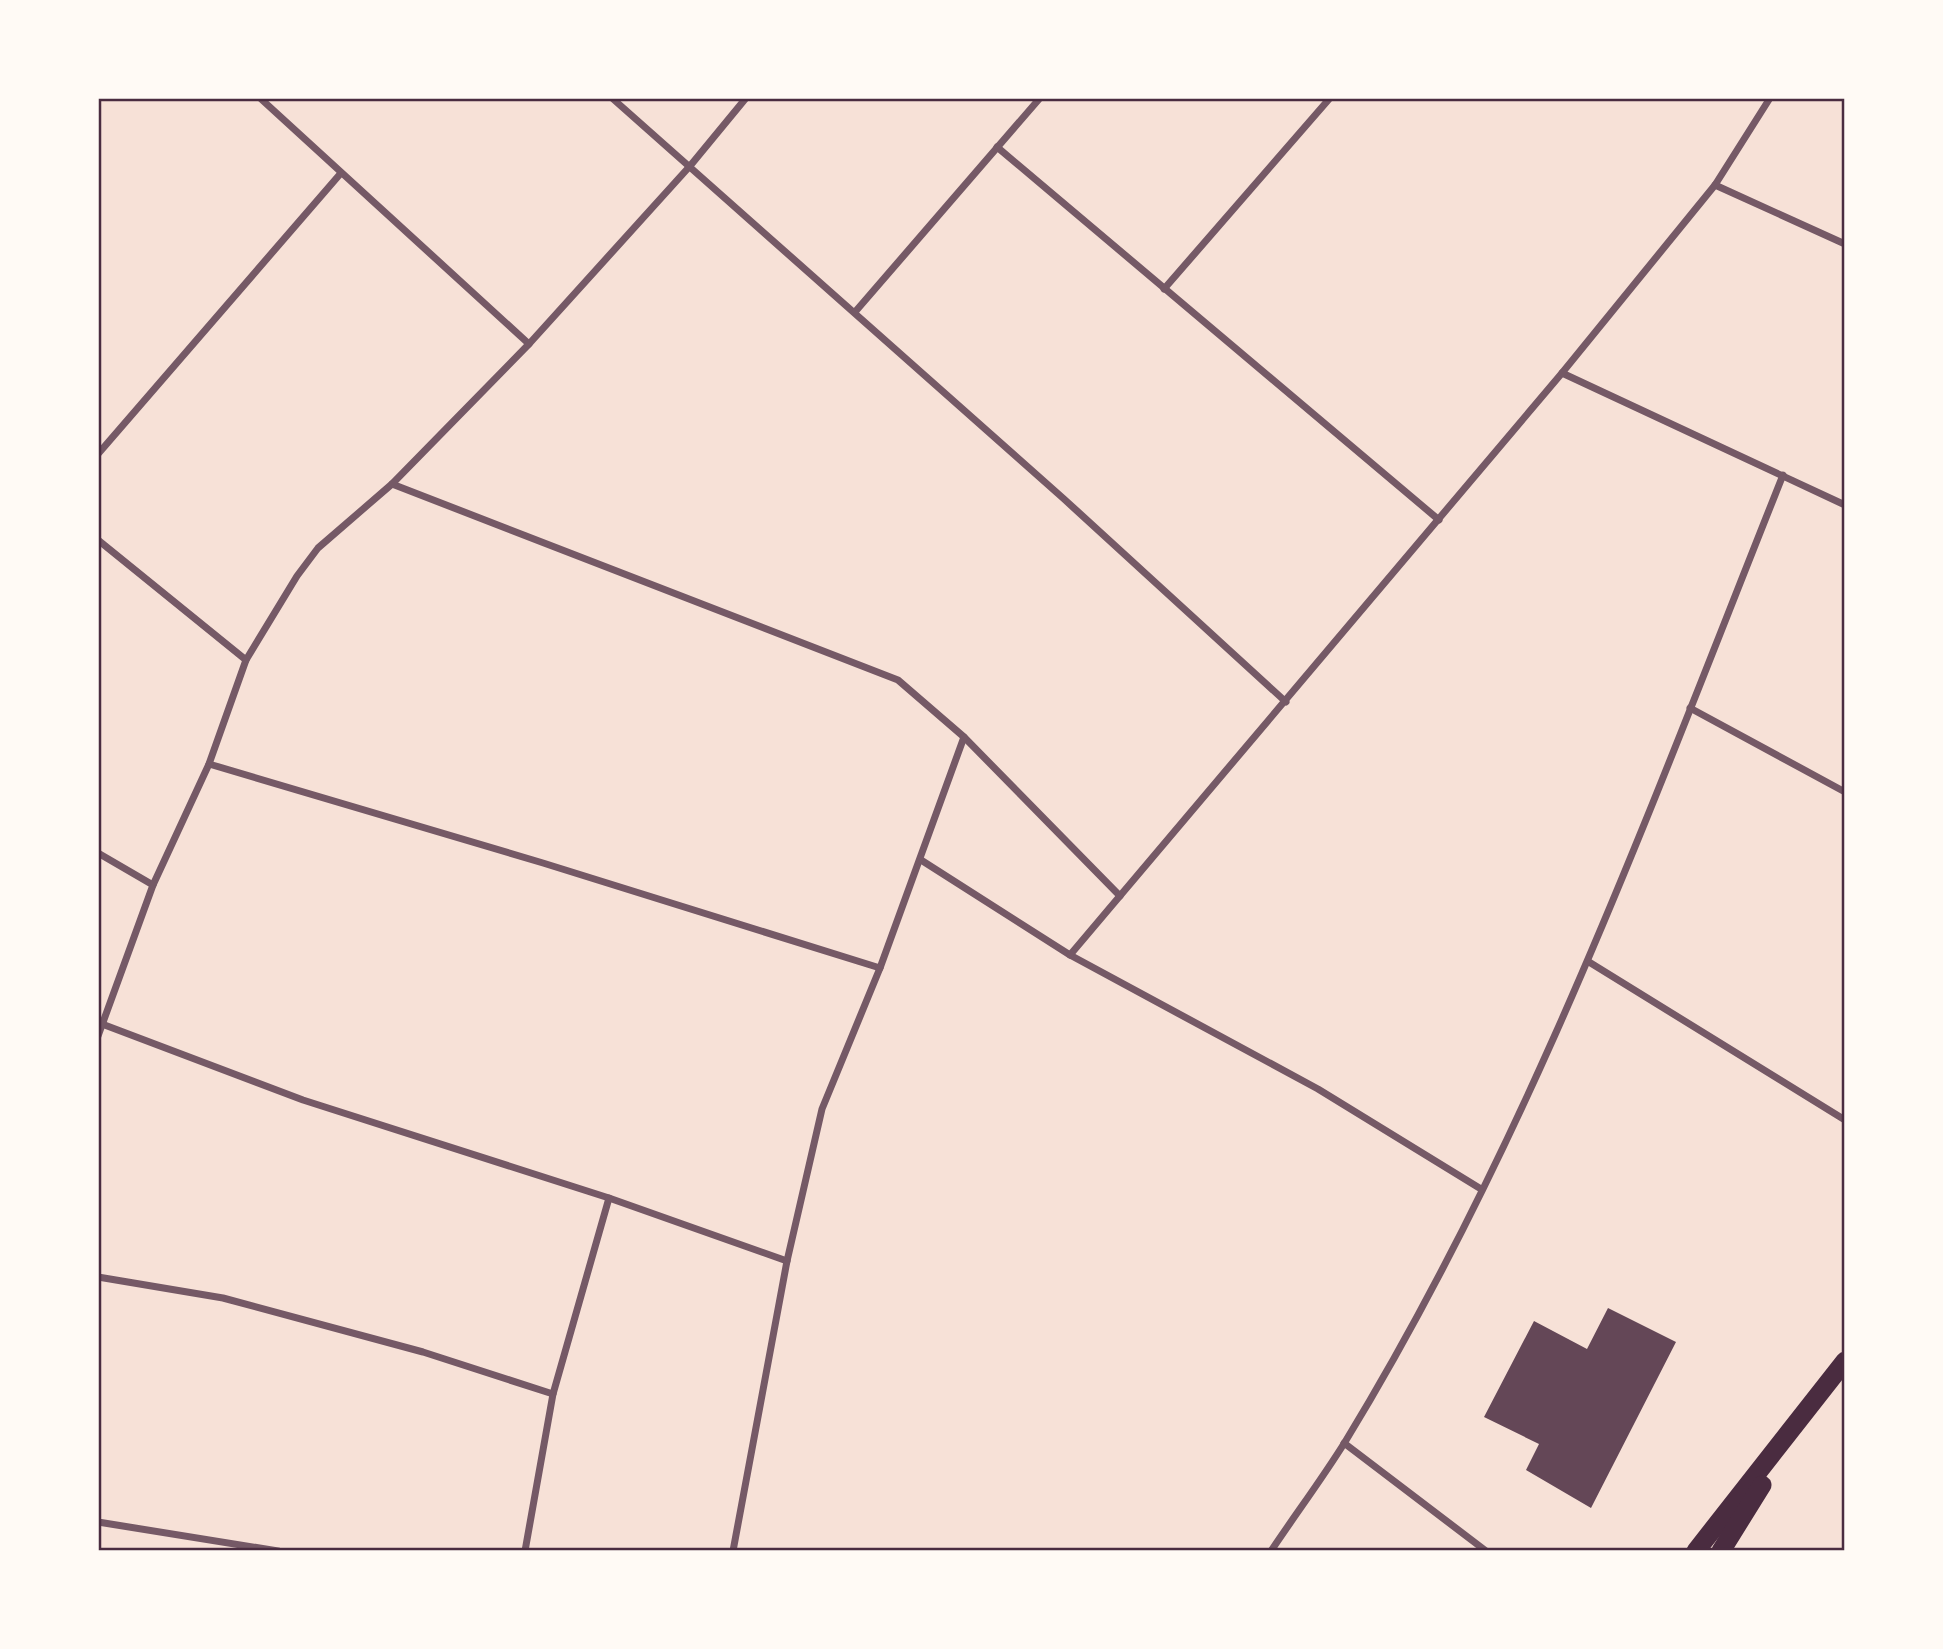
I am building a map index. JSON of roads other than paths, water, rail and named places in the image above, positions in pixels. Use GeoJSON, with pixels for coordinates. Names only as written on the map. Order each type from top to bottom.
{"type":"FeatureCollection","features":[{"type":"Feature","properties":{"kind":"highway"},"geometry":{"type":"LineString","coordinates":[[1696,1551],[1845,1361]]}},
{"type":"Feature","properties":{"kind":"highway"},"geometry":{"type":"LineString","coordinates":[[1721,1551],[1804,1415]]}},
{"type":"Feature","properties":{"kind":"street"},"geometry":{"type":"LineString","coordinates":[[260,98],[529,344]]}},
{"type":"Feature","properties":{"kind":"street"},"geometry":{"type":"LineString","coordinates":[[612,98],[855,312],[1286,702]]}},
{"type":"Feature","properties":{"kind":"street"},"geometry":{"type":"LineString","coordinates":[[98,1037],[153,885],[209,764],[246,660],[297,576],[318,548],[391,484],[529,344],[690,166],[746,98]]}},
{"type":"Feature","properties":{"kind":"street"},"geometry":{"type":"LineString","coordinates":[[855,312],[1040,98]]}},
{"type":"Feature","properties":{"kind":"street"},"geometry":{"type":"LineString","coordinates":[[1164,289],[1330,98]]}},
{"type":"Feature","properties":{"kind":"street"},"geometry":{"type":"LineString","coordinates":[[1070,955],[1562,373],[1715,185],[1770,98]]}},
{"type":"Feature","properties":{"kind":"street"},"geometry":{"type":"LineString","coordinates":[[998,147],[1438,520]]}},
{"type":"Feature","properties":{"kind":"street"},"geometry":{"type":"LineString","coordinates":[[98,454],[341,173]]}},
{"type":"Feature","properties":{"kind":"street"},"geometry":{"type":"LineString","coordinates":[[1715,185],[1845,244]]}},
{"type":"Feature","properties":{"kind":"street"},"geometry":{"type":"LineString","coordinates":[[1562,373],[1845,505]]}},
{"type":"Feature","properties":{"kind":"street"},"geometry":{"type":"LineString","coordinates":[[1271,1551],[1344,1443],[1418,1314],[1481,1189],[1589,962],[1783,475]]}},
{"type":"Feature","properties":{"kind":"street"},"geometry":{"type":"LineString","coordinates":[[391,484],[898,680],[964,737],[1120,896]]}},
{"type":"Feature","properties":{"kind":"street"},"geometry":{"type":"LineString","coordinates":[[98,540],[246,660]]}},
{"type":"Feature","properties":{"kind":"street"},"geometry":{"type":"LineString","coordinates":[[1690,708],[1845,792]]}},
{"type":"Feature","properties":{"kind":"street"},"geometry":{"type":"LineString","coordinates":[[733,1551],[787,1261],[822,1109],[880,968],[964,737]]}},
{"type":"Feature","properties":{"kind":"street"},"geometry":{"type":"LineString","coordinates":[[209,764],[543,863],[880,968]]}},
{"type":"Feature","properties":{"kind":"street"},"geometry":{"type":"LineString","coordinates":[[98,853],[153,885]]}},
{"type":"Feature","properties":{"kind":"street"},"geometry":{"type":"LineString","coordinates":[[921,860],[1070,955],[1318,1089],[1481,1189]]}},
{"type":"Feature","properties":{"kind":"street"},"geometry":{"type":"LineString","coordinates":[[1589,962],[1845,1120]]}},
{"type":"Feature","properties":{"kind":"street"},"geometry":{"type":"LineString","coordinates":[[102,1024],[303,1100],[609,1198],[787,1261]]}},
{"type":"Feature","properties":{"kind":"street"},"geometry":{"type":"LineString","coordinates":[[525,1551],[553,1394],[609,1198]]}},
{"type":"Feature","properties":{"kind":"street"},"geometry":{"type":"LineString","coordinates":[[98,1277],[236,1301],[423,1352],[553,1394]]}},
{"type":"Feature","properties":{"kind":"street"},"geometry":{"type":"LineString","coordinates":[[1344,1443],[1486,1551]]}},
{"type":"Feature","properties":{"kind":"street"},"geometry":{"type":"LineString","coordinates":[[98,1522],[278,1551]]}}]}
